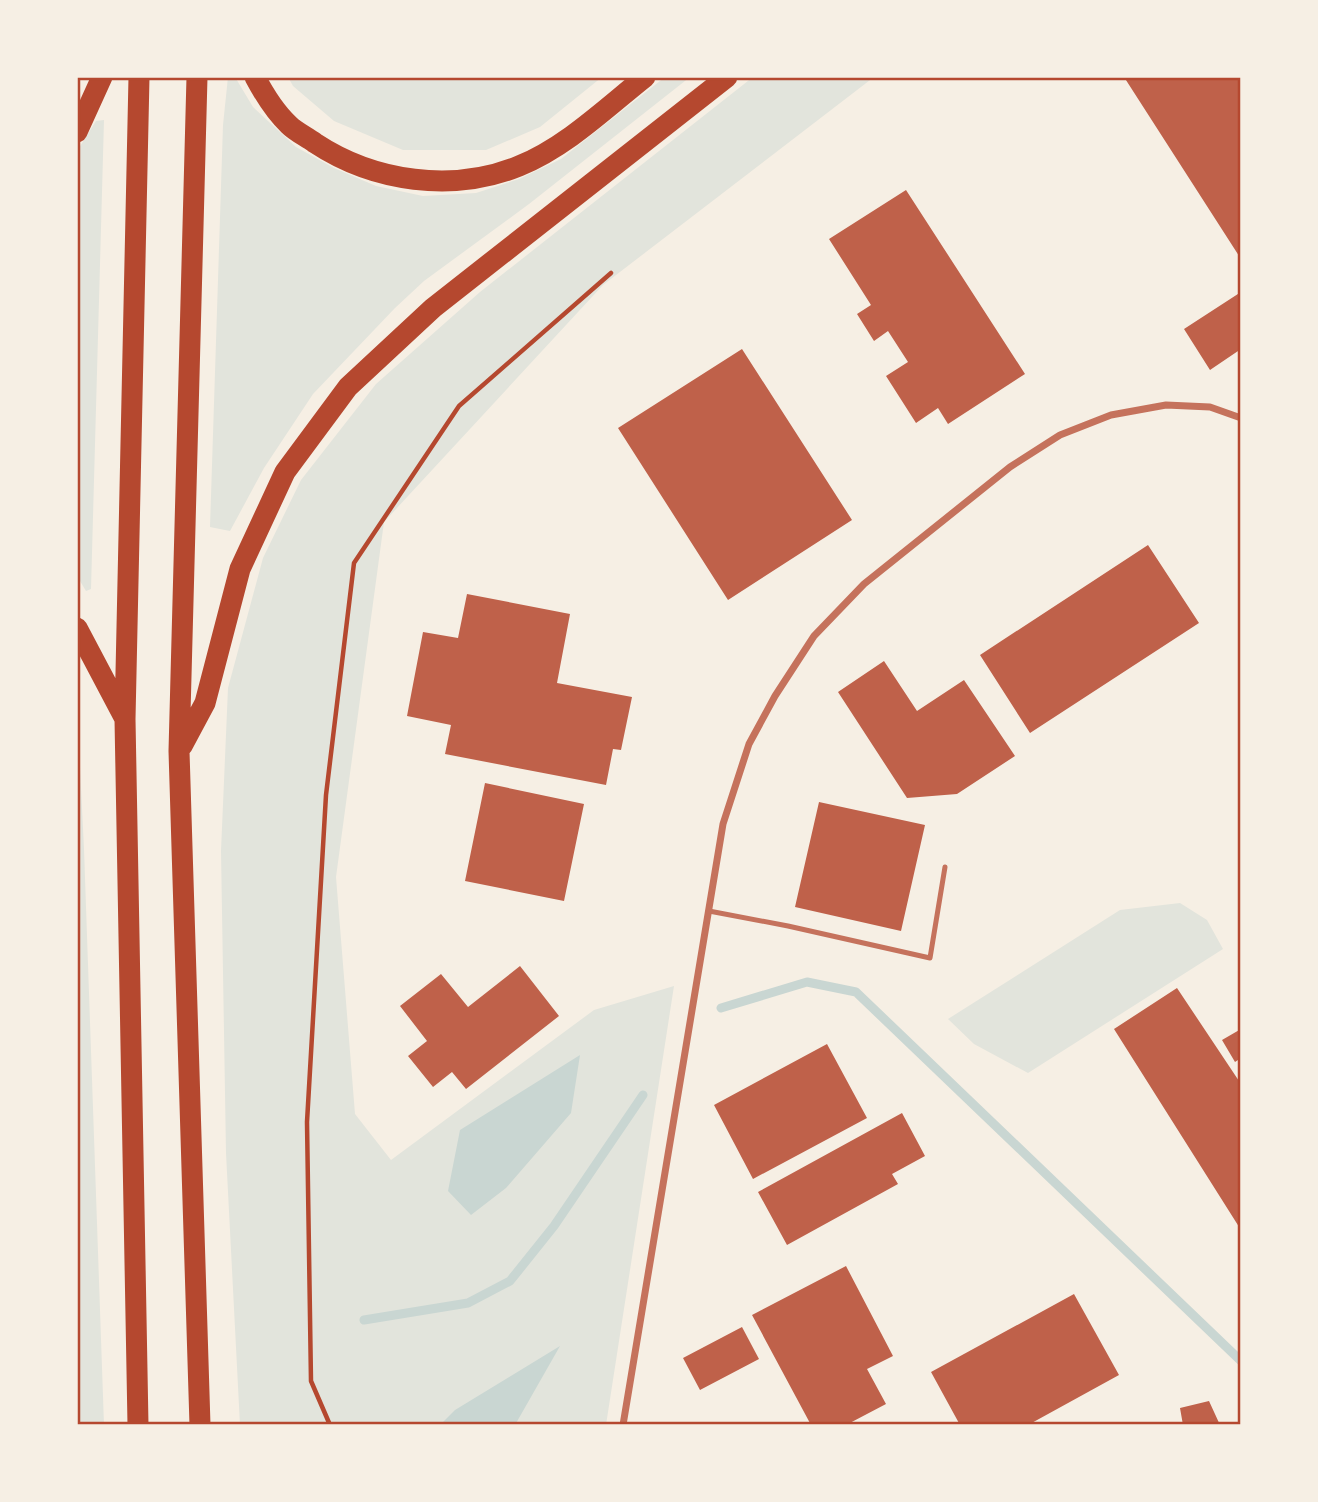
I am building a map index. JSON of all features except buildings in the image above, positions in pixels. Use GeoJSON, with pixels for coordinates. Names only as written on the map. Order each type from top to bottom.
{"type":"FeatureCollection","features":[{"type":"Feature","properties":{"kind":"highway"},"geometry":{"type":"LineString","coordinates":[[77,132],[102,77]]}},
{"type":"Feature","properties":{"kind":"highway"},"geometry":{"type":"LineString","coordinates":[[138,1425],[125,719],[139,77]]}},
{"type":"Feature","properties":{"kind":"highway"},"geometry":{"type":"LineString","coordinates":[[197,77],[179,751],[200,1425]]}},
{"type":"Feature","properties":{"kind":"highway"},"geometry":{"type":"LineString","coordinates":[[255,77],[289,126],[328,151],[364,169],[403,177],[448,181],[487,177],[520,166],[564,141],[645,77]]}},
{"type":"Feature","properties":{"kind":"highway"},"geometry":{"type":"LineString","coordinates":[[179,751],[205,703],[240,569],[285,472],[348,387],[433,309],[727,77]]}},
{"type":"Feature","properties":{"kind":"highway"},"geometry":{"type":"LineString","coordinates":[[77,628],[125,719]]}},
{"type":"Feature","properties":{"kind":"street"},"geometry":{"type":"LineString","coordinates":[[623,1425],[723,824],[749,744],[775,696],[814,636],[864,584],[1010,467],[1060,435],[1111,415],[1166,405],[1210,407],[1241,417]]}},
{"type":"Feature","properties":{"kind":"lane"},"geometry":{"type":"LineString","coordinates":[[709,911],[930,958],[945,867]]}},
{"type":"Feature","properties":{"kind":"path"},"geometry":{"type":"LineString","coordinates":[[330,1425],[310,1381],[307,1122],[326,795],[354,563],[459,406],[611,273]]}},
{"type":"Feature","properties":{"kind":"shaded area"},"geometry":{"type":"Polygon","coordinates":[[[228,77],[235,77],[253,107],[296,147],[334,168],[376,186],[423,196],[476,193],[519,179],[561,159],[665,77],[690,77],[529,204],[424,281],[395,308],[313,394],[264,468],[230,531],[210,527],[223,125],[228,77]]]}},
{"type":"Feature","properties":{"kind":"shaded area"},"geometry":{"type":"Polygon","coordinates":[[[288,77],[602,77],[540,127],[486,150],[403,150],[334,121],[293,86],[288,77]]]}},
{"type":"Feature","properties":{"kind":"shaded area"},"geometry":{"type":"Polygon","coordinates":[[[753,77],[874,77],[603,285],[384,522],[336,877],[355,1114],[391,1160],[594,1010],[674,986],[606,1425],[240,1425],[226,1153],[221,851],[228,688],[263,558],[301,480],[376,384],[480,292],[753,77]]]}},
{"type":"Feature","properties":{"kind":"shaded area"},"geometry":{"type":"Polygon","coordinates":[[[104,120],[91,589],[86,591],[77,576],[77,151],[96,121],[104,120]]]}},
{"type":"Feature","properties":{"kind":"shaded area"},"geometry":{"type":"Polygon","coordinates":[[[77,706],[84,849],[104,1425],[77,1425],[77,706]]]}},
{"type":"Feature","properties":{"kind":"shaded area"},"geometry":{"type":"Polygon","coordinates":[[[1180,903],[1207,920],[1223,949],[1028,1073],[974,1044],[948,1019],[1120,910],[1180,903]]]}},
{"type":"Feature","properties":{"kind":"shaded area"},"geometry":{"type":"Polygon","coordinates":[[[580,1055],[571,1113],[506,1188],[471,1215],[448,1191],[460,1130],[580,1055]]]}},
{"type":"Feature","properties":{"kind":"shaded area"},"geometry":{"type":"Polygon","coordinates":[[[560,1346],[515,1425],[440,1425],[455,1410],[560,1346]]]}},
{"type":"Feature","properties":{"kind":"waterway"},"geometry":{"type":"LineString","coordinates":[[721,1008],[807,982],[856,992],[1241,1361]]}},
{"type":"Feature","properties":{"kind":"waterway"},"geometry":{"type":"LineString","coordinates":[[364,1320],[468,1303],[510,1281],[554,1226],[643,1095]]}}]}
